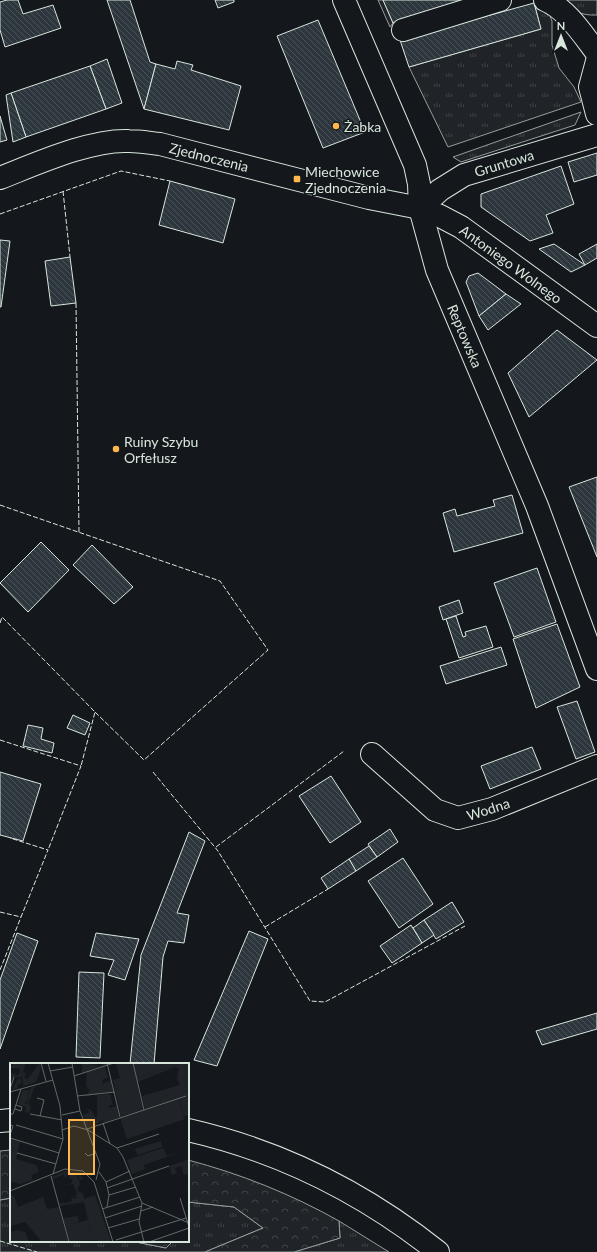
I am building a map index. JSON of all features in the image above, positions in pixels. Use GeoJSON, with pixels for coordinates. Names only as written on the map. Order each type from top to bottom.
{"type":"FeatureCollection","features":[{"type":"Feature","properties":{"kind":"street","name":"Reptowska"},"geometry":{"type":"LineString","coordinates":[[344,0],[415,165],[419,184],[420,208],[437,270],[537,506],[597,669]]}},
{"type":"Feature","properties":{"kind":"street"},"geometry":{"type":"LineString","coordinates":[[402,30],[500,0]]}},
{"type":"Feature","properties":{"kind":"street"},"geometry":{"type":"LineString","coordinates":[[545,0],[552,3],[577,26],[597,53]]}},
{"type":"Feature","properties":{"kind":"street"},"geometry":{"type":"LineString","coordinates":[[597,61],[590,87],[597,114]]}},
{"type":"Feature","properties":{"kind":"street","name":"Gruntowa"},"geometry":{"type":"LineString","coordinates":[[420,208],[440,190],[464,175],[597,135]]}},
{"type":"Feature","properties":{"kind":"street","name":"Zjednoczenia"},"geometry":{"type":"LineString","coordinates":[[0,178],[59,155],[99,145],[128,140],[160,144],[369,198],[420,208]]}},
{"type":"Feature","properties":{"kind":"street","name":"Antoniego Wolnego"},"geometry":{"type":"LineString","coordinates":[[420,208],[461,227],[597,326]]}},
{"type":"Feature","properties":{"kind":"street","name":"Wodna"},"geometry":{"type":"LineString","coordinates":[[372,754],[435,810],[458,818],[492,810],[597,766]]}},
{"type":"Feature","properties":{"kind":"street"},"geometry":{"type":"LineString","coordinates":[[0,1121],[10,1120]]}},
{"type":"Feature","properties":{"kind":"street"},"geometry":{"type":"LineString","coordinates":[[189,1130],[221,1138],[321,1176],[366,1201],[410,1229],[438,1252]]}},
{"type":"Feature","properties":{"kind":"green space"},"geometry":{"type":"Polygon","coordinates":[[[378,0],[383,0],[393,23],[390,27],[378,0]]]}},
{"type":"Feature","properties":{"kind":"green space"},"geometry":{"type":"Polygon","coordinates":[[[560,0],[597,0],[597,15],[577,12],[560,0]]]}},
{"type":"Feature","properties":{"kind":"green space"},"geometry":{"type":"Polygon","coordinates":[[[534,3],[547,9],[552,21],[552,45],[559,68],[574,87],[581,102],[448,147],[409,67],[541,29],[534,3]]]}},
{"type":"Feature","properties":{"kind":"green space"},"geometry":{"type":"Polygon","coordinates":[[[581,112],[575,125],[461,162],[453,157],[581,112]]]}},
{"type":"Feature","properties":{"kind":"green space"},"geometry":{"type":"Polygon","coordinates":[[[10,1150],[10,1198],[0,1200],[0,1151],[10,1150]]]}},
{"type":"Feature","properties":{"kind":"green space"},"geometry":{"type":"Polygon","coordinates":[[[189,1160],[246,1178],[321,1211],[339,1221],[340,1238],[294,1252],[205,1252],[263,1228],[234,1207],[189,1202],[189,1160]]]}},
{"type":"Feature","properties":{"kind":"green space"},"geometry":{"type":"Polygon","coordinates":[[[10,1198],[10,1242],[136,1242],[166,1248],[172,1242],[189,1242],[189,1202],[234,1207],[263,1228],[205,1252],[0,1252],[0,1200],[10,1198]]]}},
{"type":"Feature","properties":{"kind":"green space"},"geometry":{"type":"Polygon","coordinates":[[[339,1221],[389,1252],[294,1252],[340,1238],[339,1221]]]}},
{"type":"Feature","properties":{"kind":"green space"},"geometry":{"type":"Polygon","coordinates":[[[136,1242],[172,1242],[166,1248],[136,1242]]]}},
{"type":"Feature","properties":{"kind":"building"},"geometry":{"type":"Polygon","coordinates":[[[7,0],[18,0],[23,14],[53,5],[61,28],[5,47],[0,30],[0,2],[7,0]]]}},
{"type":"Feature","properties":{"kind":"building"},"geometry":{"type":"Polygon","coordinates":[[[107,0],[130,0],[150,62],[156,64],[144,109],[107,0]]]}},
{"type":"Feature","properties":{"kind":"building"},"geometry":{"type":"Polygon","coordinates":[[[215,0],[234,0],[234,2],[218,8],[215,0]]]}},
{"type":"Feature","properties":{"kind":"building"},"geometry":{"type":"Polygon","coordinates":[[[383,0],[462,0],[393,23],[383,0]]]}},
{"type":"Feature","properties":{"kind":"building"},"geometry":{"type":"Polygon","coordinates":[[[534,3],[541,29],[409,67],[400,40],[534,3]]]}},
{"type":"Feature","properties":{"kind":"building"},"geometry":{"type":"Polygon","coordinates":[[[318,20],[365,132],[323,148],[277,36],[318,20]]]}},
{"type":"Feature","properties":{"kind":"building"},"geometry":{"type":"Polygon","coordinates":[[[107,59],[122,103],[106,109],[90,66],[107,59]]]}},
{"type":"Feature","properties":{"kind":"building"},"geometry":{"type":"Polygon","coordinates":[[[177,61],[193,65],[191,70],[241,86],[229,130],[144,109],[156,64],[175,69],[177,61]]]}},
{"type":"Feature","properties":{"kind":"building"},"geometry":{"type":"Polygon","coordinates":[[[90,66],[106,109],[26,137],[11,93],[90,66]]]}},
{"type":"Feature","properties":{"kind":"building"},"geometry":{"type":"Polygon","coordinates":[[[11,93],[26,137],[13,142],[6,95],[11,93]]]}},
{"type":"Feature","properties":{"kind":"building"},"geometry":{"type":"Polygon","coordinates":[[[0,116],[7,140],[0,142],[0,116]]]}},
{"type":"Feature","properties":{"kind":"building"},"geometry":{"type":"Polygon","coordinates":[[[597,153],[597,175],[574,182],[568,162],[597,153]]]}},
{"type":"Feature","properties":{"kind":"building"},"geometry":{"type":"Polygon","coordinates":[[[561,166],[574,204],[546,215],[553,233],[530,241],[481,207],[481,194],[561,166]]]}},
{"type":"Feature","properties":{"kind":"building"},"geometry":{"type":"Polygon","coordinates":[[[170,181],[235,199],[223,243],[159,225],[170,181]]]}},
{"type":"Feature","properties":{"kind":"building"},"geometry":{"type":"Polygon","coordinates":[[[0,240],[10,241],[1,307],[0,307],[0,240]]]}},
{"type":"Feature","properties":{"kind":"building"},"geometry":{"type":"Polygon","coordinates":[[[554,244],[585,265],[571,272],[539,249],[554,244]]]}},
{"type":"Feature","properties":{"kind":"building"},"geometry":{"type":"Polygon","coordinates":[[[597,244],[597,258],[585,265],[579,254],[597,244]]]}},
{"type":"Feature","properties":{"kind":"building"},"geometry":{"type":"Polygon","coordinates":[[[70,257],[76,303],[51,306],[45,261],[70,257]]]}},
{"type":"Feature","properties":{"kind":"building"},"geometry":{"type":"Polygon","coordinates":[[[478,273],[506,294],[479,316],[466,282],[469,276],[478,273]]]}},
{"type":"Feature","properties":{"kind":"building"},"geometry":{"type":"Polygon","coordinates":[[[506,294],[521,304],[488,330],[479,316],[506,294]]]}},
{"type":"Feature","properties":{"kind":"building"},"geometry":{"type":"Polygon","coordinates":[[[557,330],[597,360],[529,417],[508,373],[557,330]]]}},
{"type":"Feature","properties":{"kind":"building"},"geometry":{"type":"Polygon","coordinates":[[[597,477],[597,557],[569,487],[597,477]]]}},
{"type":"Feature","properties":{"kind":"building"},"geometry":{"type":"Polygon","coordinates":[[[512,495],[523,533],[454,552],[443,513],[455,509],[457,516],[495,506],[493,500],[512,495]]]}},
{"type":"Feature","properties":{"kind":"building"},"geometry":{"type":"Polygon","coordinates":[[[41,542],[69,570],[28,612],[0,583],[41,542]]]}},
{"type":"Feature","properties":{"kind":"building"},"geometry":{"type":"Polygon","coordinates":[[[92,545],[133,587],[114,604],[73,565],[92,545]]]}},
{"type":"Feature","properties":{"kind":"building"},"geometry":{"type":"Polygon","coordinates":[[[537,568],[556,622],[514,637],[494,583],[537,568]]]}},
{"type":"Feature","properties":{"kind":"building"},"geometry":{"type":"Polygon","coordinates":[[[459,600],[463,613],[443,620],[439,607],[459,600]]]}},
{"type":"Feature","properties":{"kind":"building"},"geometry":{"type":"Polygon","coordinates":[[[456,616],[463,637],[466,636],[465,632],[486,626],[493,647],[459,658],[446,619],[456,616]]]}},
{"type":"Feature","properties":{"kind":"building"},"geometry":{"type":"Polygon","coordinates":[[[557,624],[580,687],[536,708],[513,639],[557,624]]]}},
{"type":"Feature","properties":{"kind":"building"},"geometry":{"type":"Polygon","coordinates":[[[501,647],[507,665],[446,684],[440,666],[501,647]]]}},
{"type":"Feature","properties":{"kind":"building"},"geometry":{"type":"Polygon","coordinates":[[[577,701],[595,752],[576,759],[557,707],[577,701]]]}},
{"type":"Feature","properties":{"kind":"building"},"geometry":{"type":"Polygon","coordinates":[[[73,715],[90,723],[85,735],[67,728],[73,715]]]}},
{"type":"Feature","properties":{"kind":"building"},"geometry":{"type":"Polygon","coordinates":[[[28,725],[43,728],[41,739],[54,743],[52,753],[23,746],[28,725]]]}},
{"type":"Feature","properties":{"kind":"building"},"geometry":{"type":"Polygon","coordinates":[[[532,747],[541,769],[490,789],[481,766],[532,747]]]}},
{"type":"Feature","properties":{"kind":"building"},"geometry":{"type":"Polygon","coordinates":[[[0,772],[41,784],[23,841],[0,835],[0,772]]]}},
{"type":"Feature","properties":{"kind":"building"},"geometry":{"type":"Polygon","coordinates":[[[331,776],[361,822],[330,843],[299,796],[331,776]]]}},
{"type":"Feature","properties":{"kind":"building"},"geometry":{"type":"Polygon","coordinates":[[[390,829],[398,842],[377,857],[368,844],[390,829]]]}},
{"type":"Feature","properties":{"kind":"building"},"geometry":{"type":"Polygon","coordinates":[[[189,832],[205,841],[177,913],[189,915],[184,943],[168,941],[163,957],[154,1063],[130,1063],[141,955],[189,832]]]}},
{"type":"Feature","properties":{"kind":"building"},"geometry":{"type":"Polygon","coordinates":[[[369,846],[377,857],[356,871],[349,859],[369,846]]]}},
{"type":"Feature","properties":{"kind":"building"},"geometry":{"type":"Polygon","coordinates":[[[403,858],[433,904],[399,928],[368,881],[403,858]]]}},
{"type":"Feature","properties":{"kind":"building"},"geometry":{"type":"Polygon","coordinates":[[[349,859],[356,871],[328,889],[321,878],[349,859]]]}},
{"type":"Feature","properties":{"kind":"building"},"geometry":{"type":"Polygon","coordinates":[[[452,902],[464,922],[436,939],[424,920],[452,902]]]}},
{"type":"Feature","properties":{"kind":"building"},"geometry":{"type":"Polygon","coordinates":[[[424,920],[434,935],[422,943],[413,928],[424,920]]]}},
{"type":"Feature","properties":{"kind":"building"},"geometry":{"type":"Polygon","coordinates":[[[411,925],[422,943],[392,963],[380,946],[411,925]]]}},
{"type":"Feature","properties":{"kind":"building"},"geometry":{"type":"Polygon","coordinates":[[[249,931],[268,939],[217,1066],[194,1060],[249,931]]]}},
{"type":"Feature","properties":{"kind":"building"},"geometry":{"type":"Polygon","coordinates":[[[17,933],[38,941],[0,1049],[0,980],[17,933]]]}},
{"type":"Feature","properties":{"kind":"building"},"geometry":{"type":"Polygon","coordinates":[[[96,933],[139,939],[125,980],[108,975],[114,960],[90,956],[96,933]]]}},
{"type":"Feature","properties":{"kind":"building"},"geometry":{"type":"Polygon","coordinates":[[[79,972],[104,973],[100,1058],[76,1057],[79,972]]]}},
{"type":"Feature","properties":{"kind":"building"},"geometry":{"type":"Polygon","coordinates":[[[597,1013],[597,1029],[542,1045],[536,1031],[597,1013]]]}},
{"type":"Feature","properties":{"kind":"fence"},"geometry":{"type":"LineString","coordinates":[[0,214],[121,171],[170,181]]}},
{"type":"Feature","properties":{"kind":"fence"},"geometry":{"type":"LineString","coordinates":[[63,191],[70,257]]}},
{"type":"Feature","properties":{"kind":"fence"},"geometry":{"type":"LineString","coordinates":[[76,303],[79,533]]}},
{"type":"Feature","properties":{"kind":"fence"},"geometry":{"type":"LineString","coordinates":[[0,505],[220,581],[268,650],[144,760],[95,712]]}},
{"type":"Feature","properties":{"kind":"fence"},"geometry":{"type":"LineString","coordinates":[[0,623],[2,617],[95,712],[81,766]]}},
{"type":"Feature","properties":{"kind":"fence"},"geometry":{"type":"LineString","coordinates":[[0,740],[81,766],[48,850]]}},
{"type":"Feature","properties":{"kind":"fence"},"geometry":{"type":"LineString","coordinates":[[216,847],[344,751]]}},
{"type":"Feature","properties":{"kind":"fence"},"geometry":{"type":"LineString","coordinates":[[153,772],[218,851],[310,1001],[325,1002],[465,926]]}},
{"type":"Feature","properties":{"kind":"fence"},"geometry":{"type":"LineString","coordinates":[[0,912],[21,917],[48,850],[10,838]]}},
{"type":"Feature","properties":{"kind":"fence"},"geometry":{"type":"LineString","coordinates":[[265,927],[328,889]]}},
{"type":"Feature","properties":{"kind":"fence"},"geometry":{"type":"LineString","coordinates":[[0,970],[21,917]]}},
{"type":"Feature","properties":{"kind":"fence"},"geometry":{"type":"LineString","coordinates":[[0,1241],[37,1252]]}},
{"type":"Feature","properties":{"kind":"place","name":"Żabka"},"geometry":{"type":"Point","coordinates":[336,126]}},
{"type":"Feature","properties":{"kind":"place","name":"Miechowice Zjednoczenia"},"geometry":{"type":"Point","coordinates":[297,179]}},
{"type":"Feature","properties":{"kind":"place","name":"Ruiny Szybu Orfełusz"},"geometry":{"type":"Point","coordinates":[116,449]}}]}
